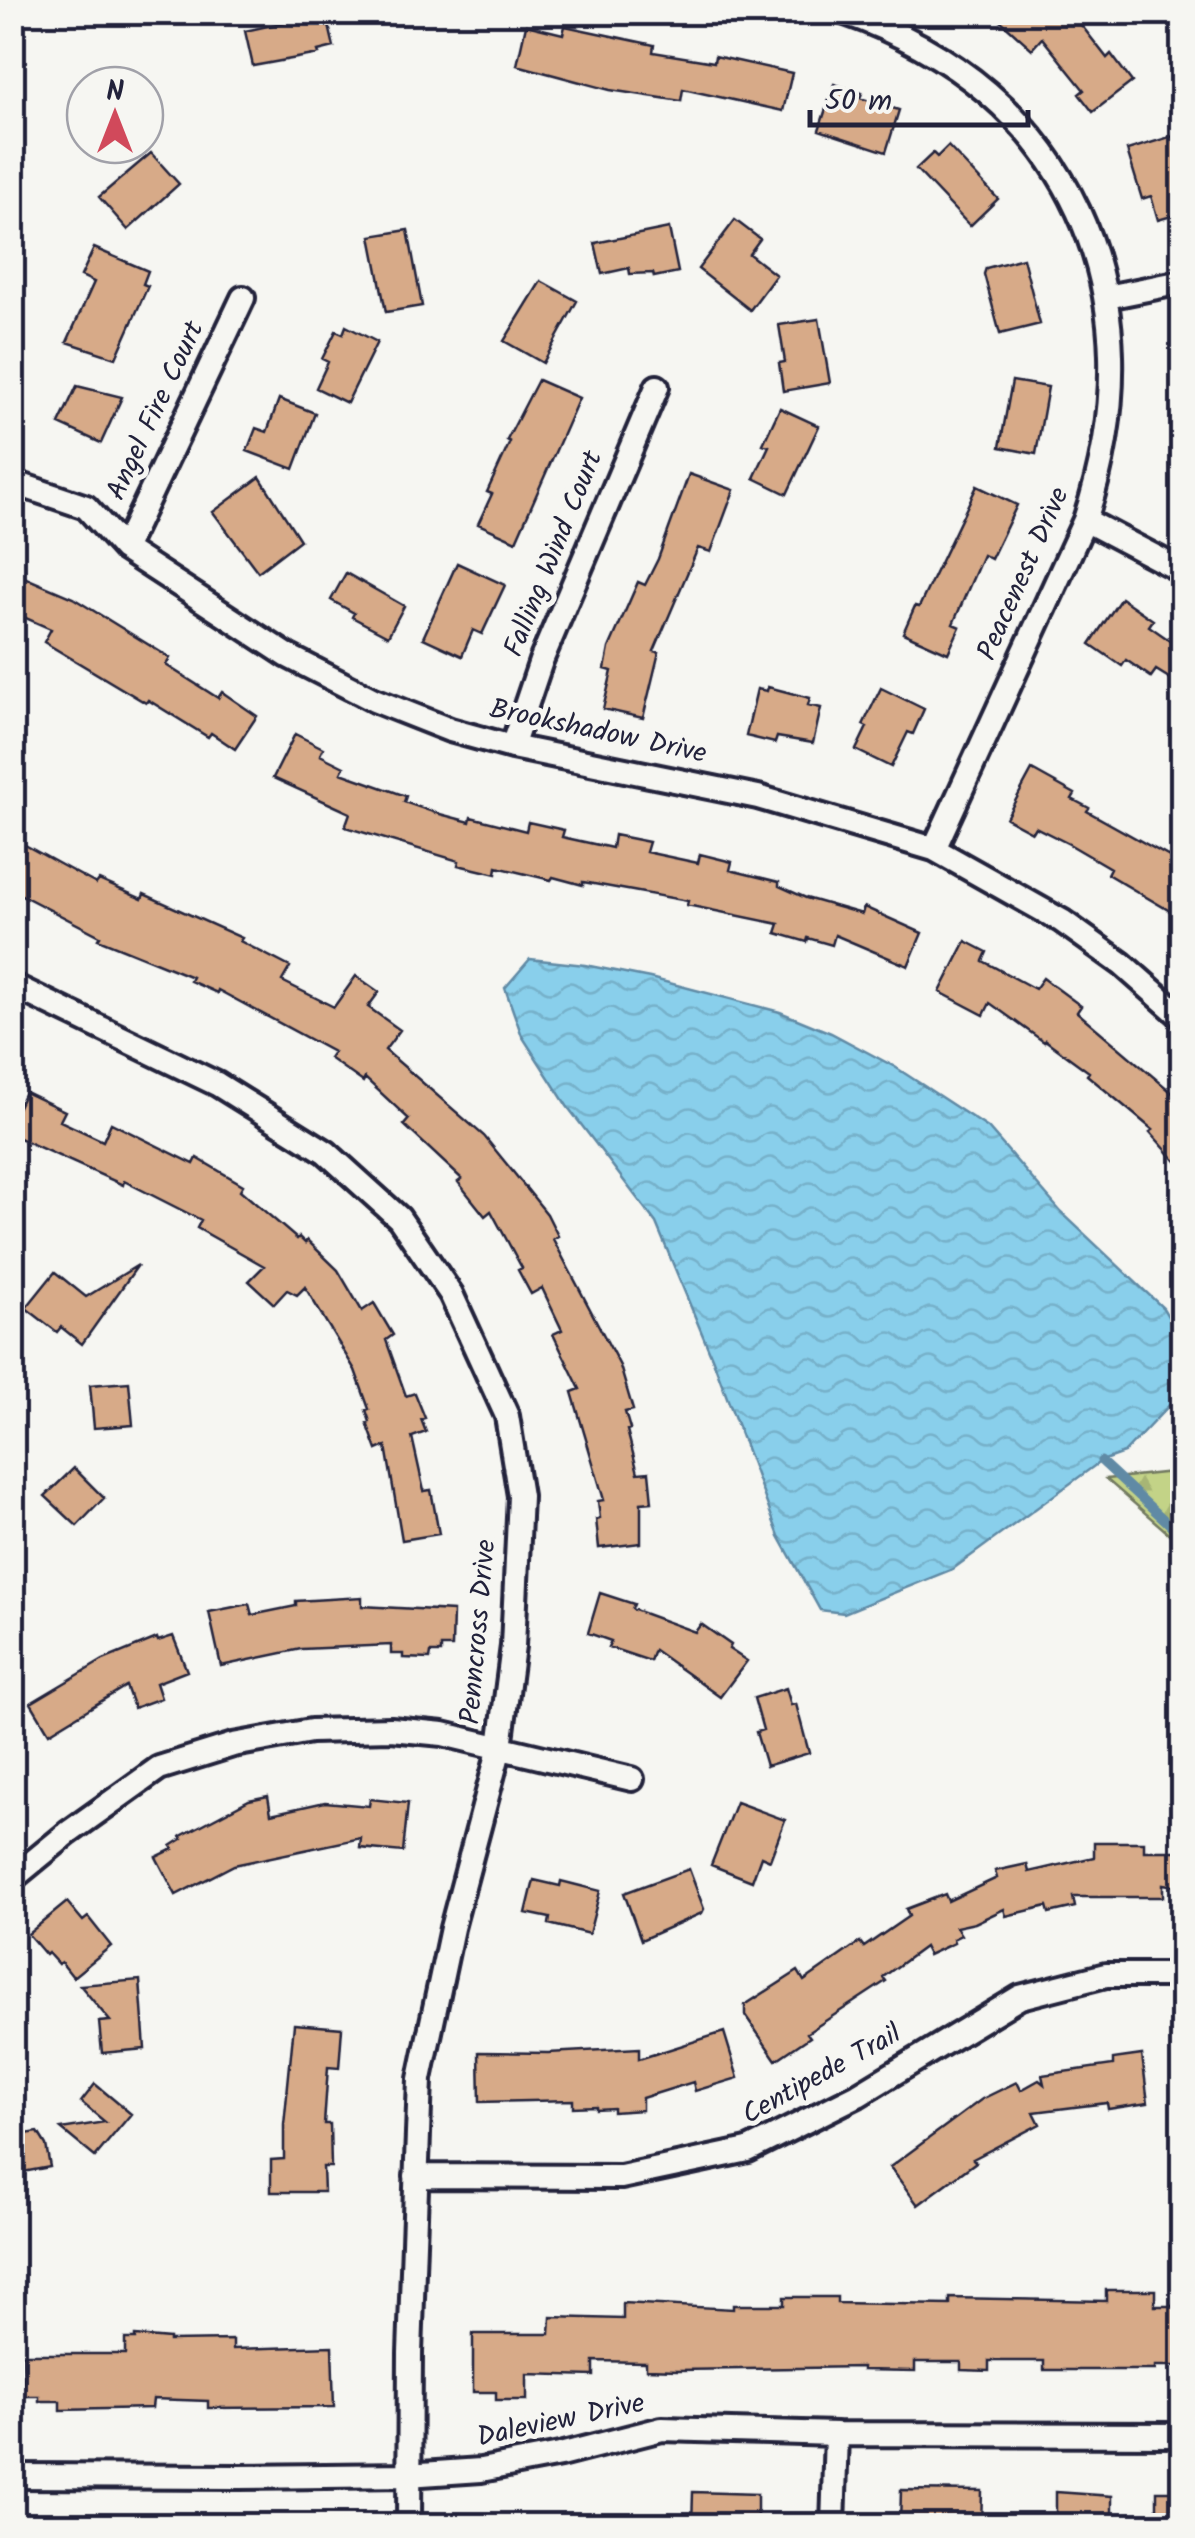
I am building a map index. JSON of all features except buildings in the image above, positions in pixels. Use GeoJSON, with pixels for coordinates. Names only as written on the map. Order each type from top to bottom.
{"type":"FeatureCollection","features":[{"type":"Feature","properties":{"kind":"street","name":"Peacenest Drive"},"geometry":{"type":"LineString","coordinates":[[844,12],[926,46],[967,74],[1004,107],[1059,176],[1089,231],[1107,297],[1112,365],[1110,404],[1096,487],[934,849]]}},
{"type":"Feature","properties":{"kind":"street"},"geometry":{"type":"LineString","coordinates":[[1107,297],[1182,282]]}},
{"type":"Feature","properties":{"kind":"street","name":"Angel Fire Court"},"geometry":{"type":"LineString","coordinates":[[124,549],[242,298]]}},
{"type":"Feature","properties":{"kind":"street","name":"Falling Wind Court"},"geometry":{"type":"LineString","coordinates":[[512,747],[541,661],[657,387]]}},
{"type":"Feature","properties":{"kind":"street","name":"Brookshadow Drive"},"geometry":{"type":"LineString","coordinates":[[12,482],[86,507],[124,549],[288,656],[374,700],[450,730],[512,747],[758,797],[934,849],[1062,921],[1122,964],[1182,1017]]}},
{"type":"Feature","properties":{"kind":"street"},"geometry":{"type":"LineString","coordinates":[[1084,520],[1182,571]]}},
{"type":"Feature","properties":{"kind":"street","name":"Penncross Drive"},"geometry":{"type":"LineString","coordinates":[[12,984],[216,1084],[326,1152],[399,1218],[451,1294],[508,1416],[520,1496],[512,1646],[500,1747],[452,1928],[420,2079],[408,2526]]}},
{"type":"Feature","properties":{"kind":"street"},"geometry":{"type":"LineString","coordinates":[[12,1879],[159,1768],[233,1745],[311,1731],[391,1729],[444,1734],[632,1779]]}},
{"type":"Feature","properties":{"kind":"street","name":"Centipede Trail"},"geometry":{"type":"LineString","coordinates":[[416,2176],[621,2177],[748,2150],[858,2096],[1020,1998],[1106,1975],[1182,1975]]}},
{"type":"Feature","properties":{"kind":"street","name":"Daleview Drive"},"geometry":{"type":"LineString","coordinates":[[12,2476],[408,2475],[481,2470],[662,2429],[836,2434],[1182,2434]]}},
{"type":"Feature","properties":{"kind":"street"},"geometry":{"type":"LineString","coordinates":[[833,2526],[836,2434]]}},
{"type":"Feature","properties":{"kind":"green space"},"geometry":{"type":"Polygon","coordinates":[[[1182,1471],[1182,1545],[1106,1479],[1182,1471]]]}},
{"type":"Feature","properties":{"kind":"water"},"geometry":{"type":"Polygon","coordinates":[[[530,959],[650,978],[780,1012],[831,1033],[895,1067],[988,1128],[1061,1212],[1163,1308],[1182,1340],[1182,1372],[1174,1400],[1124,1453],[1101,1461],[953,1569],[844,1613],[820,1610],[779,1536],[656,1223],[567,1106],[522,1036],[505,988],[530,959]]]}},
{"type":"Feature","properties":{"kind":"waterway"},"geometry":{"type":"LineString","coordinates":[[1101,1461],[1182,1536]]}}]}
